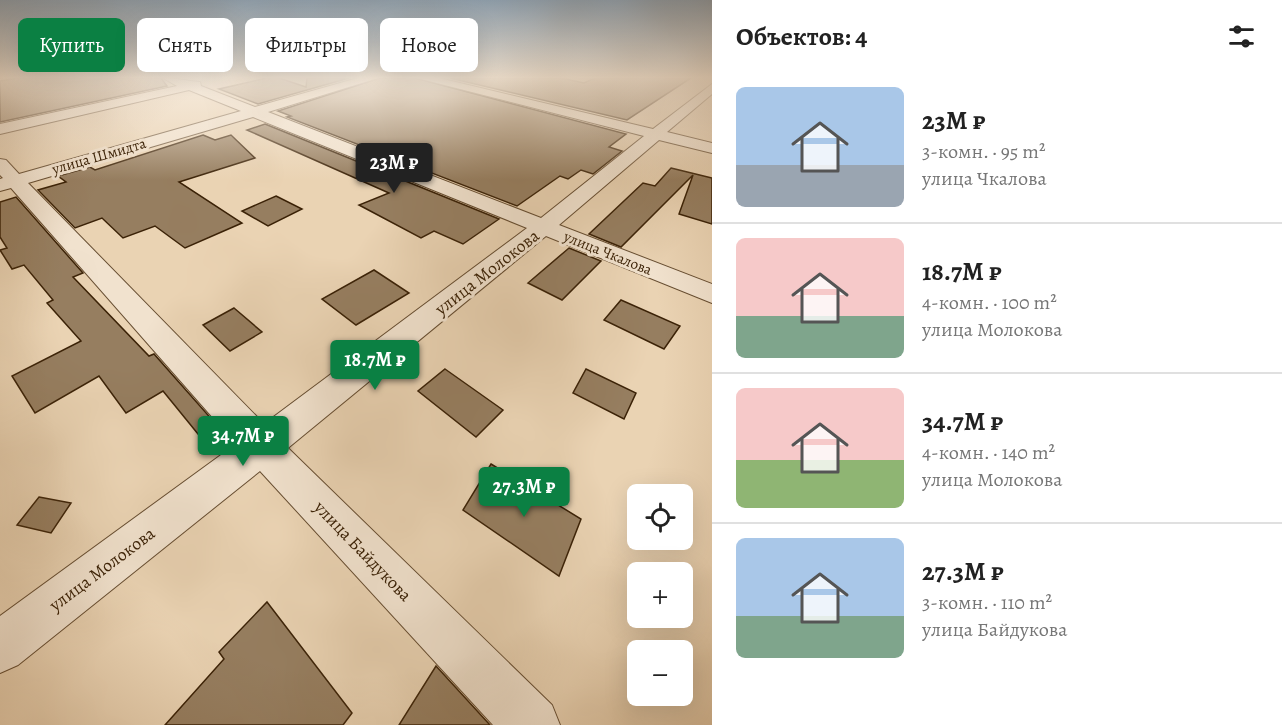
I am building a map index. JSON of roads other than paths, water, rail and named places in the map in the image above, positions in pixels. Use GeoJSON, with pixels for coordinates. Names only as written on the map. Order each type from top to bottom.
{"type":"FeatureCollection","features":[{"type":"Feature","properties":{"kind":"street"},"geometry":{"type":"LineString","coordinates":[[0,129],[77,112]]}},
{"type":"Feature","properties":{"kind":"street","name":"улица Шмидта"},"geometry":{"type":"LineString","coordinates":[[5,176],[248,112]]}},
{"type":"Feature","properties":{"kind":"street","name":"улица Чкалова"},"geometry":{"type":"LineString","coordinates":[[253,112],[712,294]]}},
{"type":"Feature","properties":{"kind":"street"},"geometry":{"type":"LineString","coordinates":[[562,112],[712,148]]}},
{"type":"Feature","properties":{"kind":"street","name":"улица Молокова"},"geometry":{"type":"LineString","coordinates":[[0,647],[262,447],[543,227],[684,112]]}},
{"type":"Feature","properties":{"kind":"street","name":"улица Байдукова"},"geometry":{"type":"LineString","coordinates":[[5,176],[262,447],[532,725]]}}]}
